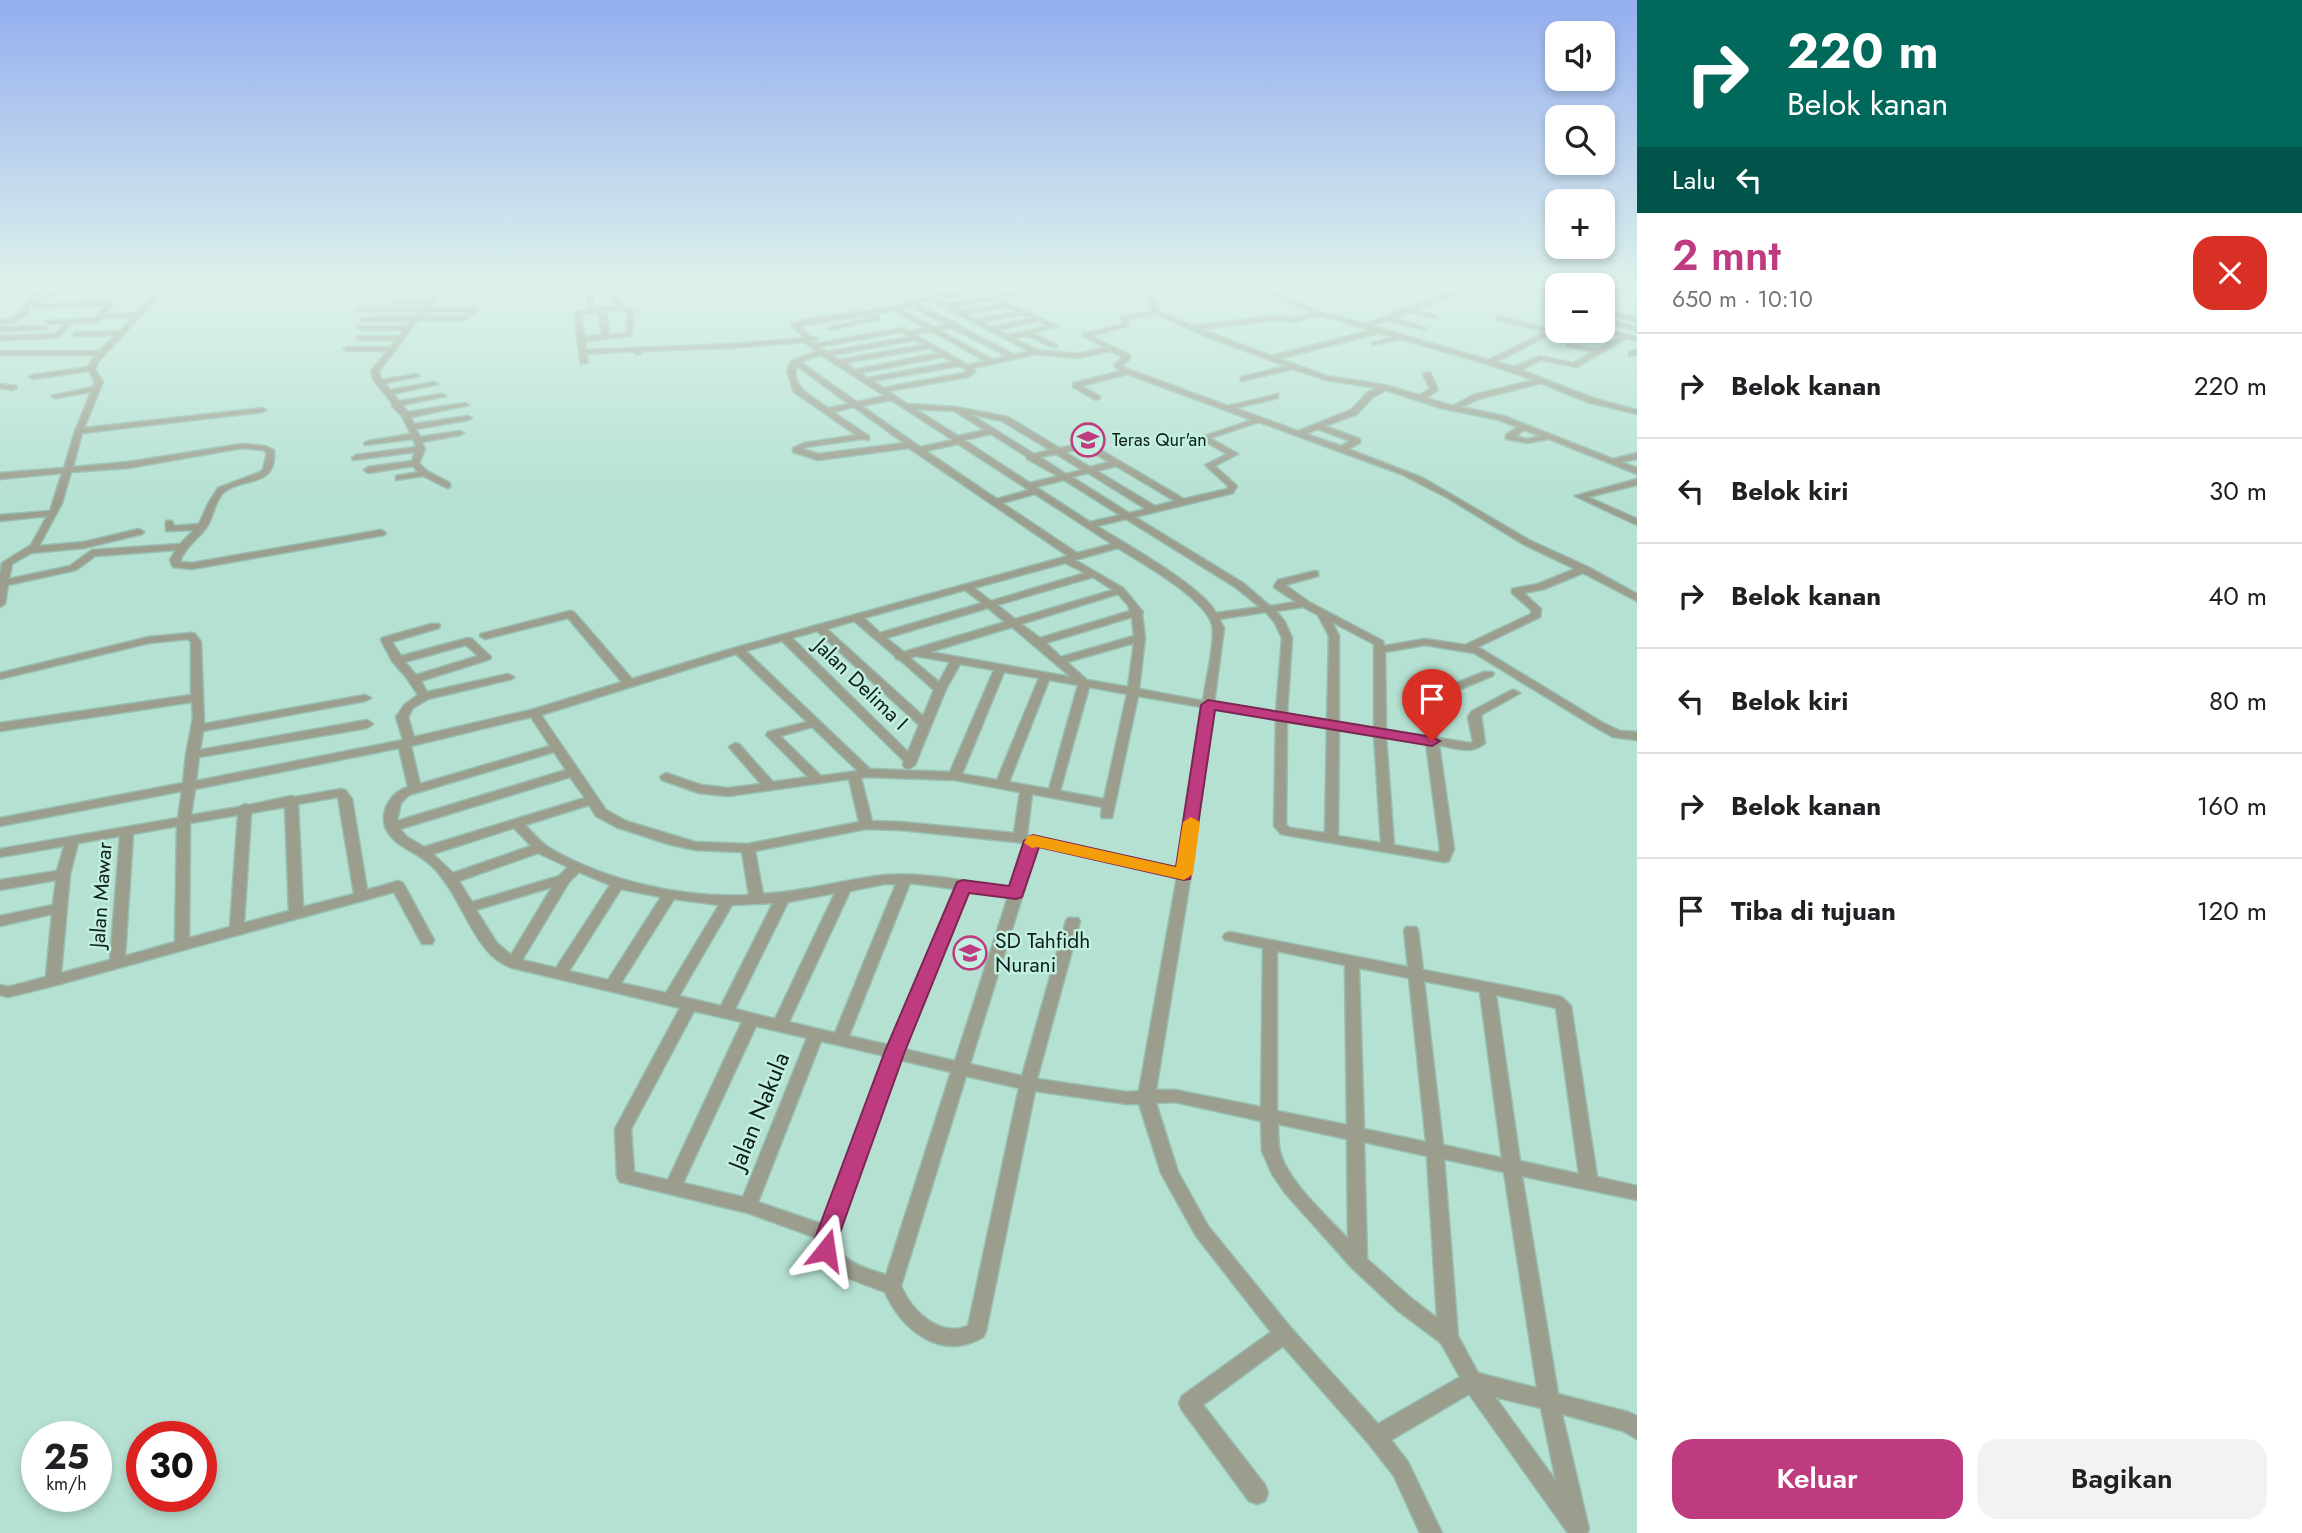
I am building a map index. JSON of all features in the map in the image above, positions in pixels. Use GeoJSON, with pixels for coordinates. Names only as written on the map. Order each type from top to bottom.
{"type":"FeatureCollection","features":[{"type":"Feature","properties":{"kind":"street"},"geometry":{"type":"LineString","coordinates":[[91,369],[96,359]]}},
{"type":"Feature","properties":{"kind":"street"},"geometry":{"type":"LineString","coordinates":[[384,359],[375,371],[387,393],[406,415],[418,438],[415,463],[424,473],[447,485]]}},
{"type":"Feature","properties":{"kind":"street"},"geometry":{"type":"LineString","coordinates":[[799,359],[795,361],[791,371],[793,384],[881,450]]}},
{"type":"Feature","properties":{"kind":"street"},"geometry":{"type":"LineString","coordinates":[[834,359],[1199,597],[1215,616],[1219,628],[1184,874],[1146,1099],[1170,1173],[1202,1231],[1284,1334],[1401,1469],[1431,1533]]}},
{"type":"Feature","properties":{"kind":"street"},"geometry":{"type":"LineString","coordinates":[[839,362],[858,359]]}},
{"type":"Feature","properties":{"kind":"street"},"geometry":{"type":"LineString","coordinates":[[854,372],[922,359]]}},
{"type":"Feature","properties":{"kind":"street"},"geometry":{"type":"LineString","coordinates":[[826,411],[856,406],[888,394],[972,372],[953,359]]}},
{"type":"Feature","properties":{"kind":"street"},"geometry":{"type":"LineString","coordinates":[[986,359],[992,362]]}},
{"type":"Feature","properties":{"kind":"street"},"geometry":{"type":"LineString","coordinates":[[867,380],[1007,359]]}},
{"type":"Feature","properties":{"kind":"street"},"geometry":{"type":"LineString","coordinates":[[1125,359],[1118,366],[1127,372],[1404,472],[1447,493],[1526,542],[1585,569],[1637,598]]}},
{"type":"Feature","properties":{"kind":"street"},"geometry":{"type":"LineString","coordinates":[[1270,359],[1341,381],[1385,387],[1454,408],[1490,415],[1637,471]]}},
{"type":"Feature","properties":{"kind":"street"},"geometry":{"type":"LineString","coordinates":[[1478,359],[1542,380],[1590,400],[1637,412]]}},
{"type":"Feature","properties":{"kind":"street"},"geometry":{"type":"LineString","coordinates":[[1490,362],[1497,359]]}},
{"type":"Feature","properties":{"kind":"street"},"geometry":{"type":"LineString","coordinates":[[1514,370],[1537,359]]}},
{"type":"Feature","properties":{"kind":"street"},"geometry":{"type":"LineString","coordinates":[[1541,359],[1574,365],[1585,359]]}},
{"type":"Feature","properties":{"kind":"street"},"geometry":{"type":"LineString","coordinates":[[666,777],[699,789],[717,792],[860,774],[908,772],[955,776],[1055,792],[1108,810],[1133,694],[1140,639],[1138,611],[1119,591],[795,361]]}},
{"type":"Feature","properties":{"kind":"street"},"geometry":{"type":"LineString","coordinates":[[1244,379],[1292,367]]}},
{"type":"Feature","properties":{"kind":"street"},"geometry":{"type":"LineString","coordinates":[[36,372],[32,377],[91,369]]}},
{"type":"Feature","properties":{"kind":"street"},"geometry":{"type":"LineString","coordinates":[[0,604],[7,563],[38,544],[53,513],[79,431],[99,382],[91,369]]}},
{"type":"Feature","properties":{"kind":"street"},"geometry":{"type":"LineString","coordinates":[[1096,398],[1076,385],[1127,372]]}},
{"type":"Feature","properties":{"kind":"street"},"geometry":{"type":"LineString","coordinates":[[1420,398],[1434,390],[1427,374]]}},
{"type":"Feature","properties":{"kind":"street"},"geometry":{"type":"LineString","coordinates":[[380,382],[416,376]]}},
{"type":"Feature","properties":{"kind":"street"},"geometry":{"type":"LineString","coordinates":[[1454,408],[1476,397],[1542,380]]}},
{"type":"Feature","properties":{"kind":"street"},"geometry":{"type":"LineString","coordinates":[[387,393],[434,384]]}},
{"type":"Feature","properties":{"kind":"street"},"geometry":{"type":"LineString","coordinates":[[0,386],[13,388]]}},
{"type":"Feature","properties":{"kind":"street"},"geometry":{"type":"LineString","coordinates":[[1300,433],[1354,412],[1370,395],[1385,387]]}},
{"type":"Feature","properties":{"kind":"street"},"geometry":{"type":"LineString","coordinates":[[55,396],[97,389]]}},
{"type":"Feature","properties":{"kind":"street"},"geometry":{"type":"LineString","coordinates":[[395,404],[442,396]]}},
{"type":"Feature","properties":{"kind":"street"},"geometry":{"type":"LineString","coordinates":[[1228,408],[1275,396]]}},
{"type":"Feature","properties":{"kind":"street"},"geometry":{"type":"LineString","coordinates":[[406,415],[464,405]]}},
{"type":"Feature","properties":{"kind":"street"},"geometry":{"type":"LineString","coordinates":[[907,406],[956,409],[1005,419],[1153,509]]}},
{"type":"Feature","properties":{"kind":"street"},"geometry":{"type":"LineString","coordinates":[[956,409],[989,432],[1239,585],[1272,612],[1286,634],[1280,716],[1280,826],[1291,833],[1439,859],[1447,856],[1432,741],[1430,697],[1488,674]]}},
{"type":"Feature","properties":{"kind":"street"},"geometry":{"type":"LineString","coordinates":[[79,431],[262,410]]}},
{"type":"Feature","properties":{"kind":"street"},"geometry":{"type":"LineString","coordinates":[[356,458],[468,418]]}},
{"type":"Feature","properties":{"kind":"street"},"geometry":{"type":"LineString","coordinates":[[1089,525],[1233,488],[1209,465],[1234,454],[1203,438],[1259,419]]}},
{"type":"Feature","properties":{"kind":"street"},"geometry":{"type":"LineString","coordinates":[[1317,426],[1357,442],[1342,449]]}},
{"type":"Feature","properties":{"kind":"street"},"geometry":{"type":"LineString","coordinates":[[1523,427],[1509,437],[1527,441],[1549,437]]}},
{"type":"Feature","properties":{"kind":"street"},"geometry":{"type":"LineString","coordinates":[[1315,439],[1332,431]]}},
{"type":"Feature","properties":{"kind":"street"},"geometry":{"type":"LineString","coordinates":[[863,436],[804,445],[796,450],[818,457],[916,447],[989,432]]}},
{"type":"Feature","properties":{"kind":"street"},"geometry":{"type":"LineString","coordinates":[[368,443],[460,433]]}},
{"type":"Feature","properties":{"kind":"street"},"geometry":{"type":"LineString","coordinates":[[1030,457],[1086,445],[1181,501]]}},
{"type":"Feature","properties":{"kind":"street"},"geometry":{"type":"LineString","coordinates":[[0,476],[69,468],[128,466],[242,446],[265,448],[271,452],[267,469],[263,474],[221,490],[203,526],[175,560],[176,565],[381,533]]}},
{"type":"Feature","properties":{"kind":"street"},"geometry":{"type":"LineString","coordinates":[[1613,461],[1637,456]]}},
{"type":"Feature","properties":{"kind":"street"},"geometry":{"type":"LineString","coordinates":[[368,470],[415,463]]}},
{"type":"Feature","properties":{"kind":"street"},"geometry":{"type":"LineString","coordinates":[[995,502],[1117,463]]}},
{"type":"Feature","properties":{"kind":"street"},"geometry":{"type":"LineString","coordinates":[[399,478],[424,473]]}},
{"type":"Feature","properties":{"kind":"street"},"geometry":{"type":"LineString","coordinates":[[1637,482],[1579,496],[1637,522]]}},
{"type":"Feature","properties":{"kind":"street"},"geometry":{"type":"LineString","coordinates":[[0,519],[53,513]]}},
{"type":"Feature","properties":{"kind":"street"},"geometry":{"type":"LineString","coordinates":[[169,523],[169,529],[203,526]]}},
{"type":"Feature","properties":{"kind":"street"},"geometry":{"type":"LineString","coordinates":[[26,551],[84,545],[139,532]]}},
{"type":"Feature","properties":{"kind":"street"},"geometry":{"type":"LineString","coordinates":[[84,545],[88,546],[92,554]]}},
{"type":"Feature","properties":{"kind":"street"},"geometry":{"type":"LineString","coordinates":[[0,822],[368,752],[534,713],[738,650],[1118,545]]}},
{"type":"Feature","properties":{"kind":"street"},"geometry":{"type":"LineString","coordinates":[[4,583],[73,568],[92,554],[183,547]]}},
{"type":"Feature","properties":{"kind":"street"},"geometry":{"type":"LineString","coordinates":[[1469,648],[1536,615],[1536,609],[1516,591],[1540,587],[1585,569]]}},
{"type":"Feature","properties":{"kind":"street"},"geometry":{"type":"LineString","coordinates":[[877,637],[1093,574]]}},
{"type":"Feature","properties":{"kind":"street"},"geometry":{"type":"LineString","coordinates":[[1315,574],[1279,584],[1305,604],[1379,643],[1380,733],[1388,849]]}},
{"type":"Feature","properties":{"kind":"street"},"geometry":{"type":"LineString","coordinates":[[967,587],[1038,642],[1084,683]]}},
{"type":"Feature","properties":{"kind":"street"},"geometry":{"type":"LineString","coordinates":[[900,657],[1119,591]]}},
{"type":"Feature","properties":{"kind":"street"},"geometry":{"type":"LineString","coordinates":[[1215,616],[1305,604]]}},
{"type":"Feature","properties":{"kind":"street"},"geometry":{"type":"LineString","coordinates":[[1038,642],[1138,611]]}},
{"type":"Feature","properties":{"kind":"street"},"geometry":{"type":"LineString","coordinates":[[1321,611],[1334,636],[1331,840]]}},
{"type":"Feature","properties":{"kind":"street"},"geometry":{"type":"LineString","coordinates":[[485,636],[570,614],[629,683]]}},
{"type":"Feature","properties":{"kind":"street"},"geometry":{"type":"LineString","coordinates":[[857,618],[940,689]]}},
{"type":"Feature","properties":{"kind":"street"},"geometry":{"type":"LineString","coordinates":[[424,696],[416,679],[397,661],[386,640],[435,626]]}},
{"type":"Feature","properties":{"kind":"street"},"geometry":{"type":"LineString","coordinates":[[820,628],[924,723]]}},
{"type":"Feature","properties":{"kind":"street"},"geometry":{"type":"LineString","coordinates":[[0,676],[149,640],[191,636],[196,642],[199,718],[184,820],[183,944]]}},
{"type":"Feature","properties":{"kind":"street","name":"Jalan Delima I"},"geometry":{"type":"LineString","coordinates":[[785,638],[909,759]]}},
{"type":"Feature","properties":{"kind":"street"},"geometry":{"type":"LineString","coordinates":[[1060,661],[1140,639]]}},
{"type":"Feature","properties":{"kind":"street"},"geometry":{"type":"LineString","coordinates":[[397,661],[468,641],[486,657],[416,679]]}},
{"type":"Feature","properties":{"kind":"street"},"geometry":{"type":"LineString","coordinates":[[1380,650],[1425,642],[1469,648],[1599,725],[1617,734],[1637,736]]}},
{"type":"Feature","properties":{"kind":"street"},"geometry":{"type":"LineString","coordinates":[[738,650],[815,723],[860,774],[866,825]]}},
{"type":"Feature","properties":{"kind":"street"},"geometry":{"type":"LineString","coordinates":[[914,652],[1133,694],[1478,746],[1476,713],[1514,693]]}},
{"type":"Feature","properties":{"kind":"street"},"geometry":{"type":"LineString","coordinates":[[908,772],[909,759],[924,723],[957,660]]}},
{"type":"Feature","properties":{"kind":"street"},"geometry":{"type":"LineString","coordinates":[[955,776],[1000,668]]}},
{"type":"Feature","properties":{"kind":"street"},"geometry":{"type":"LineString","coordinates":[[415,789],[404,744],[402,717],[409,706],[424,696],[508,677]]}},
{"type":"Feature","properties":{"kind":"street"},"geometry":{"type":"LineString","coordinates":[[1002,783],[1045,677]]}},
{"type":"Feature","properties":{"kind":"street"},"geometry":{"type":"LineString","coordinates":[[1055,792],[1084,683]]}},
{"type":"Feature","properties":{"kind":"street"},"geometry":{"type":"LineString","coordinates":[[0,726],[197,698]]}},
{"type":"Feature","properties":{"kind":"street"},"geometry":{"type":"LineString","coordinates":[[196,729],[365,698]]}},
{"type":"Feature","properties":{"kind":"street"},"geometry":{"type":"LineString","coordinates":[[534,713],[601,813],[646,833],[695,846],[748,848],[866,825],[901,826],[1026,839],[1184,874]]}},
{"type":"Feature","properties":{"kind":"street"},"geometry":{"type":"LineString","coordinates":[[815,723],[772,735],[818,780]]}},
{"type":"Feature","properties":{"kind":"street"},"geometry":{"type":"LineString","coordinates":[[192,755],[367,724]]}},
{"type":"Feature","properties":{"kind":"street"},"geometry":{"type":"LineString","coordinates":[[735,747],[771,787]]}},
{"type":"Feature","properties":{"kind":"street"},"geometry":{"type":"LineString","coordinates":[[555,748],[415,789],[397,798],[390,815],[392,827],[406,844],[424,852],[451,879],[496,950],[513,962],[1027,1084],[1146,1099],[1175,1096],[1269,1118],[1436,1151],[1511,1161],[1589,1183],[1637,1193]]}},
{"type":"Feature","properties":{"kind":"street"},"geometry":{"type":"LineString","coordinates":[[392,827],[573,772]]}},
{"type":"Feature","properties":{"kind":"street"},"geometry":{"type":"LineString","coordinates":[[892,1286],[963,1068],[1016,893],[1026,839],[1027,788]]}},
{"type":"Feature","properties":{"kind":"street"},"geometry":{"type":"LineString","coordinates":[[0,853],[341,793],[345,796],[361,896]]}},
{"type":"Feature","properties":{"kind":"street"},"geometry":{"type":"LineString","coordinates":[[291,800],[296,914]]}},
{"type":"Feature","properties":{"kind":"street"},"geometry":{"type":"LineString","coordinates":[[424,852],[591,800]]}},
{"type":"Feature","properties":{"kind":"street"},"geometry":{"type":"LineString","coordinates":[[237,929],[244,808]]}},
{"type":"Feature","properties":{"kind":"street"},"geometry":{"type":"LineString","coordinates":[[516,823],[541,847],[578,866],[618,883],[670,894],[728,901],[783,898],[845,886],[905,879],[1016,893]]}},
{"type":"Feature","properties":{"kind":"street","name":"Jalan Mawar"},"geometry":{"type":"LineString","coordinates":[[117,962],[127,831]]}},
{"type":"Feature","properties":{"kind":"street"},"geometry":{"type":"LineString","coordinates":[[53,981],[63,874],[72,840]]}},
{"type":"Feature","properties":{"kind":"street"},"geometry":{"type":"LineString","coordinates":[[451,879],[541,847]]}},
{"type":"Feature","properties":{"kind":"street"},"geometry":{"type":"LineString","coordinates":[[748,848],[757,899]]}},
{"type":"Feature","properties":{"kind":"street"},"geometry":{"type":"LineString","coordinates":[[513,962],[564,879],[578,866]]}},
{"type":"Feature","properties":{"kind":"street"},"geometry":{"type":"LineString","coordinates":[[0,885],[63,874]]}},
{"type":"Feature","properties":{"kind":"street"},"geometry":{"type":"LineString","coordinates":[[467,908],[564,879]]}},
{"type":"Feature","properties":{"kind":"street"},"geometry":{"type":"LineString","coordinates":[[840,1039],[905,879]]}},
{"type":"Feature","properties":{"kind":"street"},"geometry":{"type":"LineString","coordinates":[[560,973],[618,883]]}},
{"type":"Feature","properties":{"kind":"street"},"geometry":{"type":"LineString","coordinates":[[780,1025],[845,886]]}},
{"type":"Feature","properties":{"kind":"street"},"geometry":{"type":"LineString","coordinates":[[963,886],[895,1051],[828,1234],[826,1250],[836,1262],[892,1286],[904,1312],[932,1334],[960,1338],[976,1331],[1027,1084],[1073,921]]}},
{"type":"Feature","properties":{"kind":"street"},"geometry":{"type":"LineString","coordinates":[[0,990],[8,992],[53,981],[400,887],[428,940]]}},
{"type":"Feature","properties":{"kind":"street"},"geometry":{"type":"LineString","coordinates":[[612,985],[670,894]]}},
{"type":"Feature","properties":{"kind":"street"},"geometry":{"type":"LineString","coordinates":[[726,1013],[783,898]]}},
{"type":"Feature","properties":{"kind":"street"},"geometry":{"type":"LineString","coordinates":[[670,999],[728,901]]}},
{"type":"Feature","properties":{"kind":"street"},"geometry":{"type":"LineString","coordinates":[[0,921],[60,908]]}},
{"type":"Feature","properties":{"kind":"street"},"geometry":{"type":"LineString","coordinates":[[1411,930],[1436,1151],[1448,1337]]}},
{"type":"Feature","properties":{"kind":"street"},"geometry":{"type":"LineString","coordinates":[[1230,937],[1553,1000],[1563,1006],[1589,1183]]}},
{"type":"Feature","properties":{"kind":"street"},"geometry":{"type":"LineString","coordinates":[[1270,945],[1269,1118],[1271,1151],[1278,1169],[1291,1188],[1357,1262],[1404,1304],[1448,1337],[1472,1381],[1578,1531]]}},
{"type":"Feature","properties":{"kind":"street"},"geometry":{"type":"LineString","coordinates":[[1352,962],[1357,1262]]}},
{"type":"Feature","properties":{"kind":"street"},"geometry":{"type":"LineString","coordinates":[[1487,988],[1549,1401],[1578,1531]]}},
{"type":"Feature","properties":{"kind":"street"},"geometry":{"type":"LineString","coordinates":[[690,1004],[623,1129],[626,1177],[673,1186],[748,1206],[828,1234]]}},
{"type":"Feature","properties":{"kind":"street"},"geometry":{"type":"LineString","coordinates":[[673,1186],[751,1019]]}},
{"type":"Feature","properties":{"kind":"street","name":"Jalan Nakula"},"geometry":{"type":"LineString","coordinates":[[748,1206],[816,1034]]}},
{"type":"Feature","properties":{"kind":"street"},"geometry":{"type":"LineString","coordinates":[[1257,1493],[1189,1403],[1284,1334]]}},
{"type":"Feature","properties":{"kind":"street"},"geometry":{"type":"LineString","coordinates":[[1376,1437],[1472,1381],[1628,1422],[1637,1429]]}},
{"type":"Feature","properties":{"kind":"slow traffic"},"geometry":{"type":"LineString","coordinates":[[1032,843],[1033,841],[1184,874],[1191,822]]}},
{"type":"Feature","properties":{"kind":"place","name":"Teras Qur'an"},"geometry":{"type":"Point","coordinates":[1088,440]}},
{"type":"Feature","properties":{"kind":"place","name":"SD Tahfidh Nurani"},"geometry":{"type":"Point","coordinates":[970,953]}},
{"type":"Feature","properties":{"kind":"route"},"geometry":{"type":"LineString","coordinates":[[826,1250],[825,1241],[895,1051],[963,886],[1016,893],[1033,841],[1184,874],[1208,705],[1432,741]]}}]}
